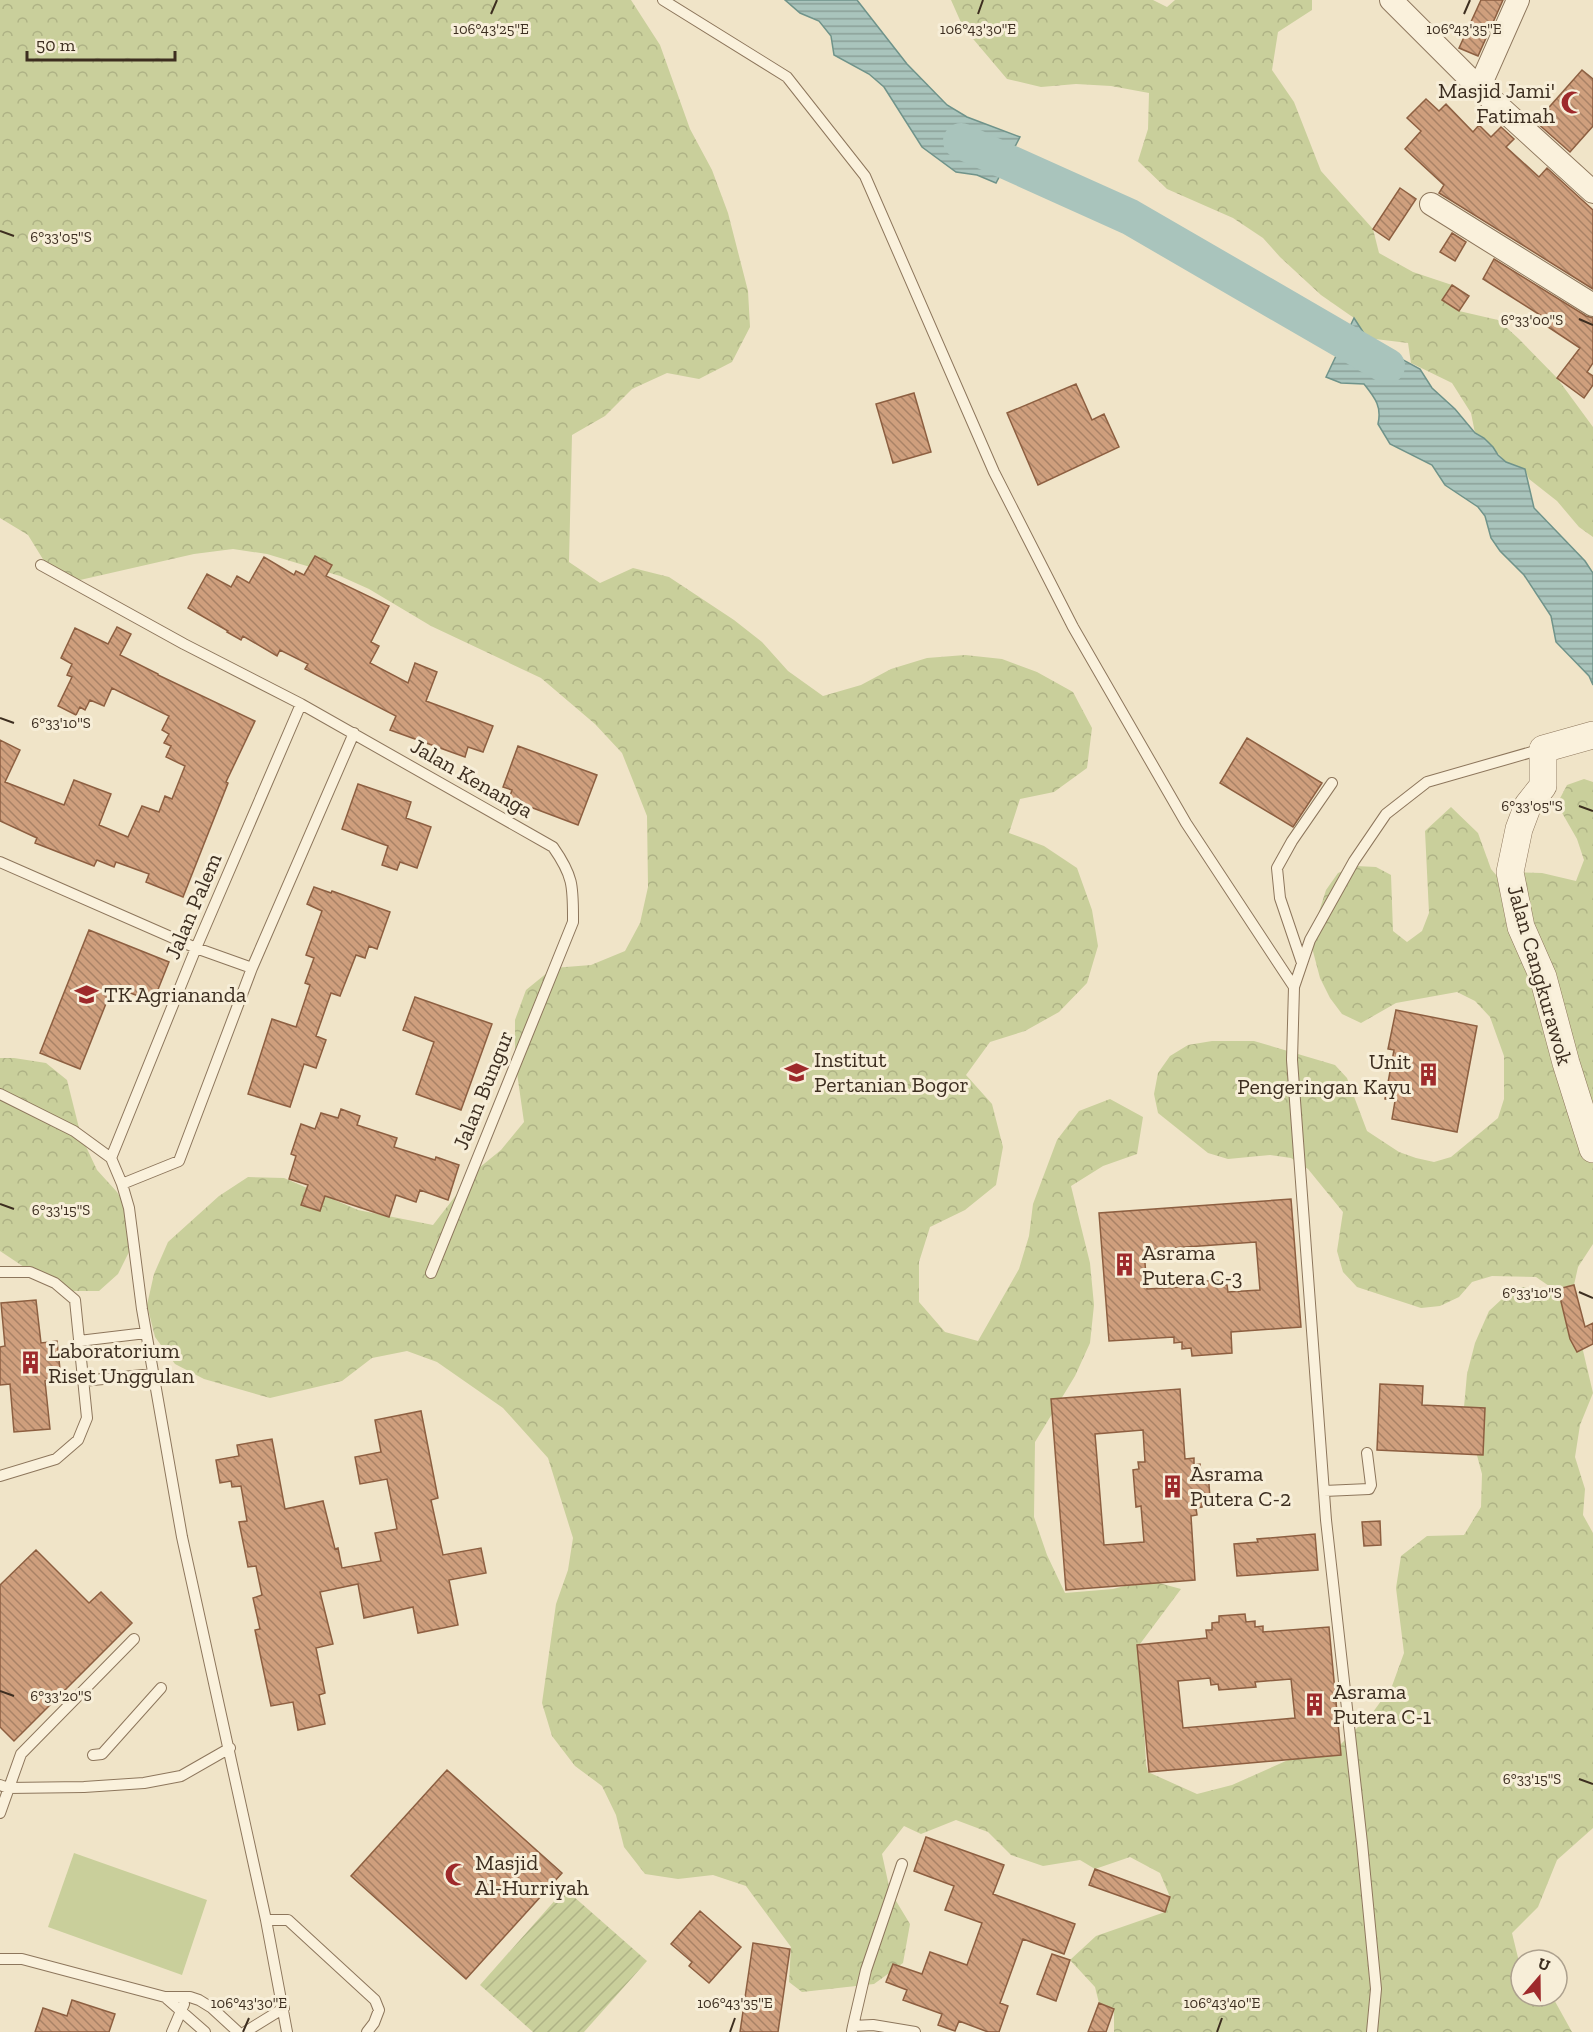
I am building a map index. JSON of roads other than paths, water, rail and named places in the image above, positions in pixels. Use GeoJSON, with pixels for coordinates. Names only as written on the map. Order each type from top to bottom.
{"type":"FeatureCollection","features":[{"type":"Feature","properties":{"kind":"street"},"geometry":{"type":"LineString","coordinates":[[1391,0],[1479,88],[1593,192]]}},
{"type":"Feature","properties":{"kind":"street"},"geometry":{"type":"LineString","coordinates":[[1479,88],[1518,0]]}},
{"type":"Feature","properties":{"kind":"street"},"geometry":{"type":"LineString","coordinates":[[1431,204],[1593,305]]}},
{"type":"Feature","properties":{"kind":"street"},"geometry":{"type":"LineString","coordinates":[[1543,749],[1593,735]]}},
{"type":"Feature","properties":{"kind":"street","name":"Jalan Cangkurawok"},"geometry":{"type":"LineString","coordinates":[[1543,749],[1543,786],[1528,805],[1519,829],[1510,872],[1521,927],[1544,977],[1566,1063],[1593,1149]]}},
{"type":"Feature","properties":{"kind":"lane"},"geometry":{"type":"LineString","coordinates":[[663,0],[787,77],[865,176],[994,472],[1073,627],[1186,823],[1294,987]]}},
{"type":"Feature","properties":{"kind":"lane","name":"Jalan Kenanga"},"geometry":{"type":"LineString","coordinates":[[41,565],[184,644],[354,733],[553,847],[567,867],[573,885],[573,922]]}},
{"type":"Feature","properties":{"kind":"lane","name":"Jalan Palem"},"geometry":{"type":"LineString","coordinates":[[111,1158],[196,948],[301,704]]}},
{"type":"Feature","properties":{"kind":"lane"},"geometry":{"type":"LineString","coordinates":[[122,1184],[179,1161],[252,968],[354,733]]}},
{"type":"Feature","properties":{"kind":"lane"},"geometry":{"type":"LineString","coordinates":[[1372,2032],[1376,1989],[1324,1491],[1292,1060],[1294,987],[1310,940],[1354,861],[1386,814],[1427,782],[1543,749]]}},
{"type":"Feature","properties":{"kind":"lane"},"geometry":{"type":"LineString","coordinates":[[1302,963],[1280,898],[1277,868],[1332,783]]}},
{"type":"Feature","properties":{"kind":"lane"},"geometry":{"type":"LineString","coordinates":[[0,862],[196,948],[252,968]]}},
{"type":"Feature","properties":{"kind":"lane","name":"Jalan Bungur"},"geometry":{"type":"LineString","coordinates":[[431,1273],[573,922]]}},
{"type":"Feature","properties":{"kind":"lane"},"geometry":{"type":"LineString","coordinates":[[0,1094],[74,1131],[111,1158],[122,1184],[129,1208],[146,1333],[182,1537],[267,1920],[287,2032]]}},
{"type":"Feature","properties":{"kind":"lane"},"geometry":{"type":"LineString","coordinates":[[0,1272],[30,1272],[55,1284],[75,1300],[87,1418],[78,1440],[56,1459],[0,1476]]}},
{"type":"Feature","properties":{"kind":"lane"},"geometry":{"type":"LineString","coordinates":[[79,1341],[146,1333]]}},
{"type":"Feature","properties":{"kind":"lane"},"geometry":{"type":"LineString","coordinates":[[83,1381],[153,1374]]}},
{"type":"Feature","properties":{"kind":"lane"},"geometry":{"type":"LineString","coordinates":[[1324,1491],[1369,1489],[1371,1485],[1367,1453]]}},
{"type":"Feature","properties":{"kind":"lane"},"geometry":{"type":"LineString","coordinates":[[0,1813],[4,1786],[21,1754],[134,1639]]}},
{"type":"Feature","properties":{"kind":"lane"},"geometry":{"type":"LineString","coordinates":[[93,1755],[102,1754],[161,1688]]}},
{"type":"Feature","properties":{"kind":"lane"},"geometry":{"type":"LineString","coordinates":[[4,1786],[84,1787],[144,1783],[181,1776],[230,1748]]}},
{"type":"Feature","properties":{"kind":"lane"},"geometry":{"type":"LineString","coordinates":[[902,1864],[866,1970],[852,2029],[873,2025],[915,2032]]}},
{"type":"Feature","properties":{"kind":"lane"},"geometry":{"type":"LineString","coordinates":[[267,1920],[288,1920],[375,2000],[379,2010],[374,2024],[367,2032]]}},
{"type":"Feature","properties":{"kind":"lane"},"geometry":{"type":"LineString","coordinates":[[0,1959],[22,1959],[165,1997],[190,1997],[212,2008],[238,2032]]}},
{"type":"Feature","properties":{"kind":"lane"},"geometry":{"type":"LineString","coordinates":[[165,1997],[206,2032]]}},
{"type":"Feature","properties":{"kind":"lane"},"geometry":{"type":"LineString","coordinates":[[172,2032],[180,2009],[190,1997]]}},
{"type":"Feature","properties":{"kind":"lane"},"geometry":{"type":"LineString","coordinates":[[245,2032],[284,2008]]}},
{"type":"Feature","properties":{"kind":"water"},"geometry":{"type":"Polygon","coordinates":[[[785,0],[857,0],[907,64],[947,105],[967,117],[1020,137],[996,183],[977,175],[956,172],[922,147],[884,87],[869,74],[834,55],[831,36],[819,21],[800,13],[785,0]]]}},
{"type":"Feature","properties":{"kind":"water"},"geometry":{"type":"Polygon","coordinates":[[[1354,318],[1367,338],[1385,346],[1392,354],[1420,369],[1432,388],[1455,409],[1475,433],[1493,447],[1498,455],[1506,462],[1525,469],[1534,508],[1585,561],[1593,573],[1593,685],[1589,676],[1556,642],[1551,616],[1524,575],[1500,551],[1491,538],[1485,516],[1478,507],[1445,485],[1432,465],[1390,444],[1378,424],[1377,403],[1364,384],[1341,383],[1326,377],[1354,318]]]}},
{"type":"Feature","properties":{"kind":"waterway"},"geometry":{"type":"LineString","coordinates":[[961,141],[1130,217],[1387,366]]}},
{"type":"Feature","properties":{"kind":"place","name":"Masjid Jami' Fatimah"},"geometry":{"type":"Point","coordinates":[1573,103]}},
{"type":"Feature","properties":{"kind":"place","name":"TK Agriananda"},"geometry":{"type":"Point","coordinates":[86,994]}},
{"type":"Feature","properties":{"kind":"place","name":"Institut Pertanian Bogor"},"geometry":{"type":"Point","coordinates":[796,1072]}},
{"type":"Feature","properties":{"kind":"place","name":"Unit Pengeringan Kayu"},"geometry":{"type":"Point","coordinates":[1429,1074]}},
{"type":"Feature","properties":{"kind":"place","name":"Asrama Putera C-3"},"geometry":{"type":"Point","coordinates":[1124,1265]}},
{"type":"Feature","properties":{"kind":"place","name":"Laboratorium Riset Unggulan"},"geometry":{"type":"Point","coordinates":[30,1363]}},
{"type":"Feature","properties":{"kind":"place","name":"Asrama Putera C-2"},"geometry":{"type":"Point","coordinates":[1172,1486]}},
{"type":"Feature","properties":{"kind":"place","name":"Asrama Putera C-1"},"geometry":{"type":"Point","coordinates":[1315,1704]}},
{"type":"Feature","properties":{"kind":"place","name":"Masjid Al-Hurriyah"},"geometry":{"type":"Point","coordinates":[457,1875]}}]}
